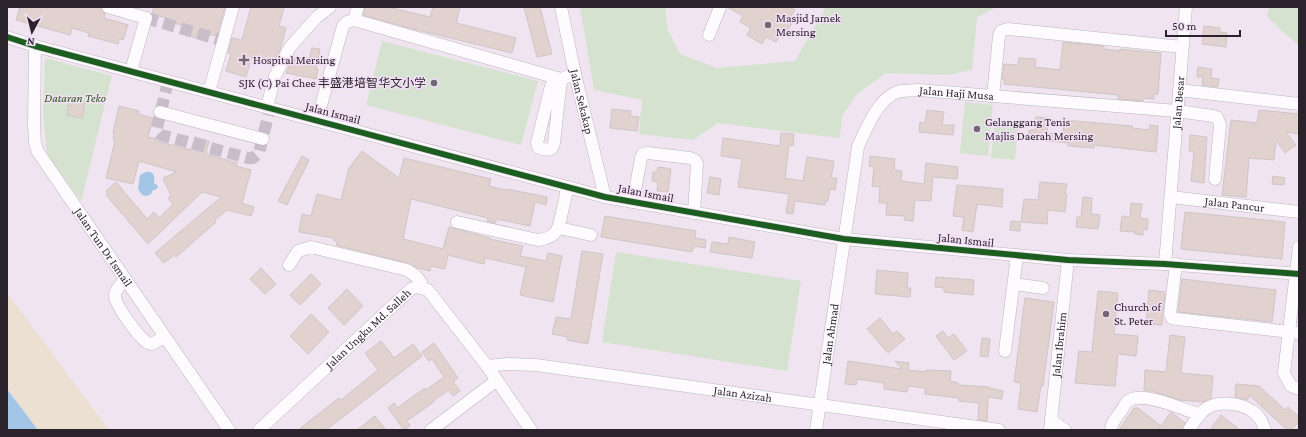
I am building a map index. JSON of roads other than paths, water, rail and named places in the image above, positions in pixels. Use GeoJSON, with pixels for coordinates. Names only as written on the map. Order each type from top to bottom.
{"type":"FeatureCollection","features":[{"type":"Feature","properties":{"kind":"street"},"geometry":{"type":"LineString","coordinates":[[108,7],[146,18],[131,71]]}},
{"type":"Feature","properties":{"kind":"street"},"geometry":{"type":"LineString","coordinates":[[210,92],[233,7]]}},
{"type":"Feature","properties":{"kind":"street"},"geometry":{"type":"LineString","coordinates":[[267,107],[275,76],[290,47],[317,17],[330,7]]}},
{"type":"Feature","properties":{"kind":"street"},"geometry":{"type":"LineString","coordinates":[[354,20],[358,7]]}},
{"type":"Feature","properties":{"kind":"street","name":"Jalan Sekakap"},"geometry":{"type":"LineString","coordinates":[[561,7],[575,74],[605,197]]}},
{"type":"Feature","properties":{"kind":"street"},"geometry":{"type":"LineString","coordinates":[[709,34],[720,7]]}},
{"type":"Feature","properties":{"kind":"street","name":"Jalan Besar"},"geometry":{"type":"LineString","coordinates":[[1186,7],[1171,197],[1170,314],[1172,318],[1177,319],[1294,332]]}},
{"type":"Feature","properties":{"kind":"street"},"geometry":{"type":"LineString","coordinates":[[317,120],[343,26],[347,22],[354,20],[561,79]]}},
{"type":"Feature","properties":{"kind":"street"},"geometry":{"type":"LineString","coordinates":[[993,96],[999,36],[1001,31],[1008,29],[1182,47]]}},
{"type":"Feature","properties":{"kind":"street","name":"Jalan Ismail"},"geometry":{"type":"LineString","coordinates":[[7,37],[35,46],[605,197],[844,239],[1068,260],[1170,264],[1297,274]]}},
{"type":"Feature","properties":{"kind":"street","name":"Jalan Tun Dr Ismail"},"geometry":{"type":"LineString","coordinates":[[35,46],[34,125],[35,143],[38,152],[229,430]]}},
{"type":"Feature","properties":{"kind":"street"},"geometry":{"type":"LineString","coordinates":[[561,79],[554,143],[552,148],[548,150],[543,149],[538,147],[537,144],[551,86],[555,81],[575,74]]}},
{"type":"Feature","properties":{"kind":"street","name":"Jalan Haji Musa"},"geometry":{"type":"LineString","coordinates":[[844,239],[858,147],[866,128],[880,104],[897,92],[919,90],[1177,111],[1213,116],[1216,117],[1220,125],[1215,179]]}},
{"type":"Feature","properties":{"kind":"street"},"geometry":{"type":"LineString","coordinates":[[1179,90],[1299,104]]}},
{"type":"Feature","properties":{"kind":"street"},"geometry":{"type":"LineString","coordinates":[[160,112],[263,139]]}},
{"type":"Feature","properties":{"kind":"street"},"geometry":{"type":"LineString","coordinates":[[633,202],[641,158],[644,154],[648,153],[690,158],[695,160],[697,164],[694,213]]}},
{"type":"Feature","properties":{"kind":"street"},"geometry":{"type":"LineString","coordinates":[[458,222],[538,240],[547,239],[554,235],[559,228],[567,187]]}},
{"type":"Feature","properties":{"kind":"street","name":"Jalan Pancur"},"geometry":{"type":"LineString","coordinates":[[1171,197],[1299,212]]}},
{"type":"Feature","properties":{"kind":"street"},"geometry":{"type":"LineString","coordinates":[[559,228],[591,235]]}},
{"type":"Feature","properties":{"kind":"street","name":"Jalan Ahmad"},"geometry":{"type":"LineString","coordinates":[[816,430],[844,239]]}},
{"type":"Feature","properties":{"kind":"street"},"geometry":{"type":"LineString","coordinates":[[289,265],[298,251],[311,247],[407,270],[417,277],[421,282],[422,288]]}},
{"type":"Feature","properties":{"kind":"street"},"geometry":{"type":"LineString","coordinates":[[1299,248],[1294,332],[1284,373],[1291,386],[1299,389]]}},
{"type":"Feature","properties":{"kind":"street"},"geometry":{"type":"LineString","coordinates":[[1005,351],[1017,256]]}},
{"type":"Feature","properties":{"kind":"street","name":"Jalan Ibrahim"},"geometry":{"type":"LineString","coordinates":[[1051,425],[1068,260]]}},
{"type":"Feature","properties":{"kind":"street"},"geometry":{"type":"LineString","coordinates":[[126,280],[117,288],[115,300],[128,320],[145,342],[152,344],[164,336]]}},
{"type":"Feature","properties":{"kind":"street"},"geometry":{"type":"LineString","coordinates":[[1014,284],[1043,288]]}},
{"type":"Feature","properties":{"kind":"street","name":"Jalan Ungku Md. Salleh"},"geometry":{"type":"LineString","coordinates":[[258,430],[411,289],[422,288],[428,290],[487,366],[531,430]]}},
{"type":"Feature","properties":{"kind":"street","name":"Jalan Azizah"},"geometry":{"type":"LineString","coordinates":[[487,366],[507,364],[536,365],[819,406],[935,426],[999,430]]}},
{"type":"Feature","properties":{"kind":"street"},"geometry":{"type":"LineString","coordinates":[[430,430],[497,380]]}},
{"type":"Feature","properties":{"kind":"street"},"geometry":{"type":"LineString","coordinates":[[1111,430],[1112,423],[1128,401],[1134,398],[1162,402],[1200,415]]}},
{"type":"Feature","properties":{"kind":"street"},"geometry":{"type":"LineString","coordinates":[[1189,430],[1200,415],[1209,407],[1227,404],[1243,406],[1256,413],[1263,422],[1265,430]]}},
{"type":"Feature","properties":{"kind":"street"},"geometry":{"type":"LineString","coordinates":[[1051,425],[1065,430]]}},
{"type":"Feature","properties":{"kind":"water"},"geometry":{"type":"Polygon","coordinates":[[[146,172],[151,172],[153,174],[154,183],[158,187],[147,196],[142,195],[138,189],[140,175],[146,172]]]}},
{"type":"Feature","properties":{"kind":"water"},"geometry":{"type":"Polygon","coordinates":[[[7,389],[38,430],[7,430],[7,389]]]}},
{"type":"Feature","properties":{"kind":"tunnel"},"geometry":{"type":"LineString","coordinates":[[146,18],[224,41]]}},
{"type":"Feature","properties":{"kind":"tunnel"},"geometry":{"type":"LineString","coordinates":[[168,81],[157,128],[161,135],[248,158],[253,158],[259,153],[270,108]]}},
{"type":"Feature","properties":{"kind":"place","name":"Masjid Jamek Mersing"},"geometry":{"type":"Point","coordinates":[768,25]}},
{"type":"Feature","properties":{"kind":"place","name":"Hospital Mersing"},"geometry":{"type":"Point","coordinates":[244,60]}},
{"type":"Feature","properties":{"kind":"place","name":"SJK (C) Pai Chee 丰盛港培智华文小学"},"geometry":{"type":"Point","coordinates":[434,83]}},
{"type":"Feature","properties":{"kind":"place","name":"Gelanggang Tenis Majlis Daerah Mersing"},"geometry":{"type":"Point","coordinates":[977,129]}},
{"type":"Feature","properties":{"kind":"place","name":"Church of St. Peter"},"geometry":{"type":"Point","coordinates":[1106,314]}},
{"type":"Feature","properties":{"kind":"park label","name":"Dataran Teko"},"geometry":{"type":"Point","coordinates":[75,98]}}]}
